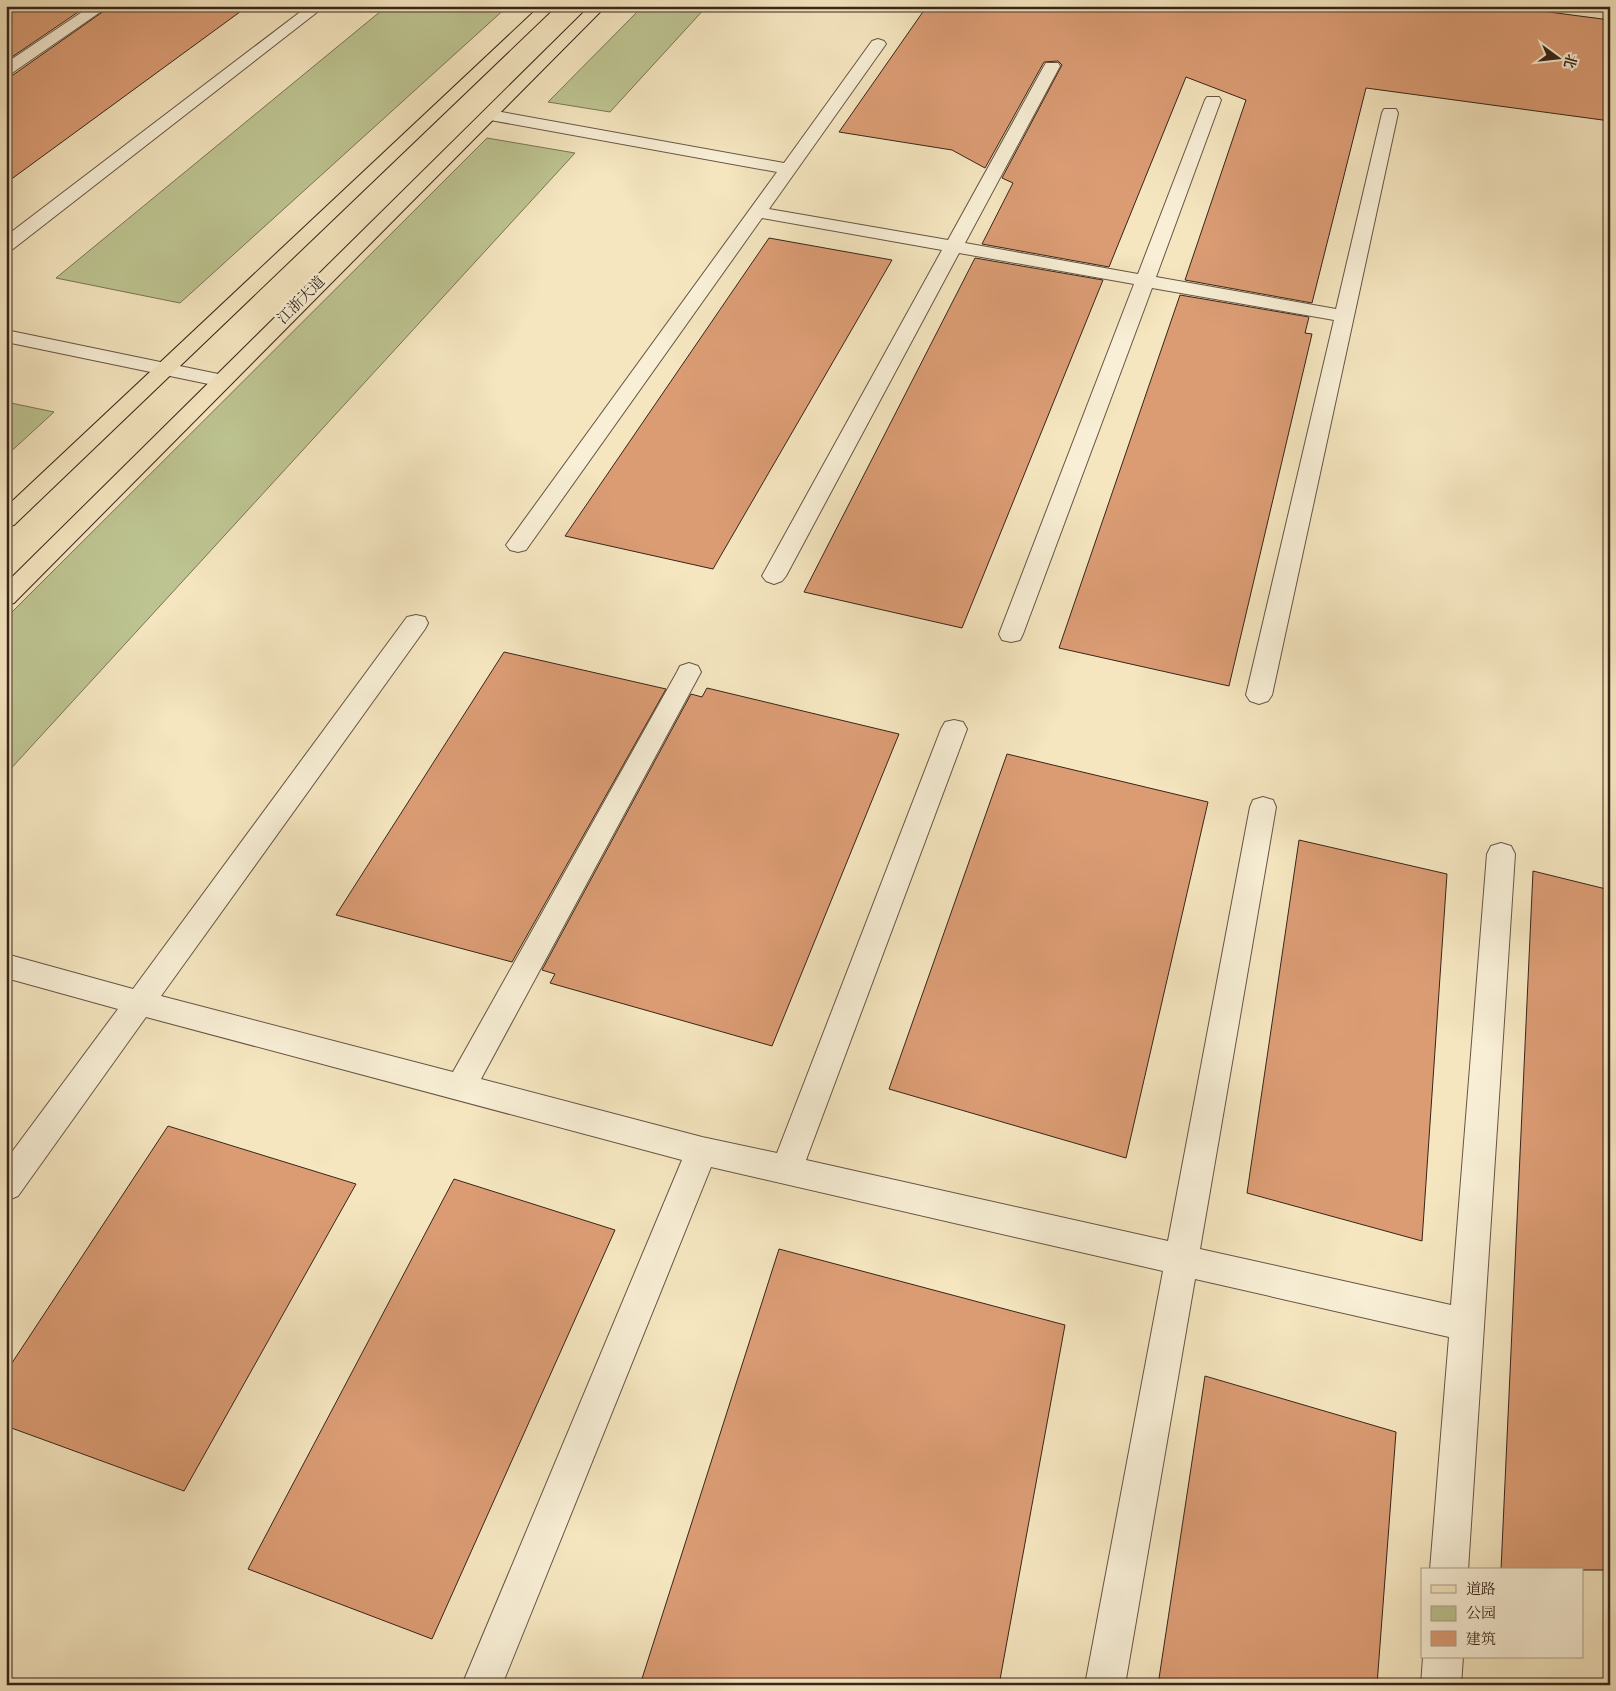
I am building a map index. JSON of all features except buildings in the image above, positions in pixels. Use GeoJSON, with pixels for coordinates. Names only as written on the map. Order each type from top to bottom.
{"type":"FeatureCollection","features":[{"type":"Feature","properties":{"kind":"main road"},"geometry":{"type":"LineString","coordinates":[[6,520],[549,6]]}},
{"type":"Feature","properties":{"kind":"main road","name":"江浙大道"},"geometry":{"type":"LineString","coordinates":[[6,597],[599,6]]}},
{"type":"Feature","properties":{"kind":"lane"},"geometry":{"type":"LineString","coordinates":[[6,70],[102,6]]}},
{"type":"Feature","properties":{"kind":"lane"},"geometry":{"type":"LineString","coordinates":[[6,246],[318,6]]}},
{"type":"Feature","properties":{"kind":"lane"},"geometry":{"type":"LineString","coordinates":[[518,545],[878,44]]}},
{"type":"Feature","properties":{"kind":"lane"},"geometry":{"type":"LineString","coordinates":[[774,576],[1052,66]]}},
{"type":"Feature","properties":{"kind":"lane"},"geometry":{"type":"LineString","coordinates":[[1012,634],[1213,100]]}},
{"type":"Feature","properties":{"kind":"lane"},"geometry":{"type":"LineString","coordinates":[[1259,695],[1390,113]]}},
{"type":"Feature","properties":{"kind":"lane"},"geometry":{"type":"LineString","coordinates":[[490,115],[788,169]]}},
{"type":"Feature","properties":{"kind":"lane"},"geometry":{"type":"LineString","coordinates":[[758,212],[1344,316]]}},
{"type":"Feature","properties":{"kind":"lane"},"geometry":{"type":"LineString","coordinates":[[6,336],[223,380]]}},
{"type":"Feature","properties":{"kind":"lane"},"geometry":{"type":"LineString","coordinates":[[6,1186],[416,624]]}},
{"type":"Feature","properties":{"kind":"lane"},"geometry":{"type":"LineString","coordinates":[[460,1087],[690,672]]}},
{"type":"Feature","properties":{"kind":"lane"},"geometry":{"type":"LineString","coordinates":[[786,1171],[954,729]]}},
{"type":"Feature","properties":{"kind":"lane"},"geometry":{"type":"LineString","coordinates":[[1105,1685],[1263,807]]}},
{"type":"Feature","properties":{"kind":"lane"},"geometry":{"type":"LineString","coordinates":[[1449,1568],[1501,854]]}},
{"type":"Feature","properties":{"kind":"lane"},"geometry":{"type":"LineString","coordinates":[[6,966],[702,1151],[1467,1325]]}},
{"type":"Feature","properties":{"kind":"lane"},"geometry":{"type":"LineString","coordinates":[[482,1685],[702,1151]]}},
{"type":"Feature","properties":{"kind":"lane"},"geometry":{"type":"LineString","coordinates":[[1440,1685],[1443,1658]]}},
{"type":"Feature","properties":{"kind":"green space"},"geometry":{"type":"Polygon","coordinates":[[[387,6],[508,6],[180,303],[56,278],[387,6]]]}},
{"type":"Feature","properties":{"kind":"green space"},"geometry":{"type":"Polygon","coordinates":[[[643,6],[707,6],[610,112],[548,102],[643,6]]]}},
{"type":"Feature","properties":{"kind":"green space"},"geometry":{"type":"Polygon","coordinates":[[[487,138],[575,153],[6,774],[6,618],[487,138]]]}},
{"type":"Feature","properties":{"kind":"green space"},"geometry":{"type":"Polygon","coordinates":[[[6,402],[54,412],[6,456],[6,402]]]}}]}
